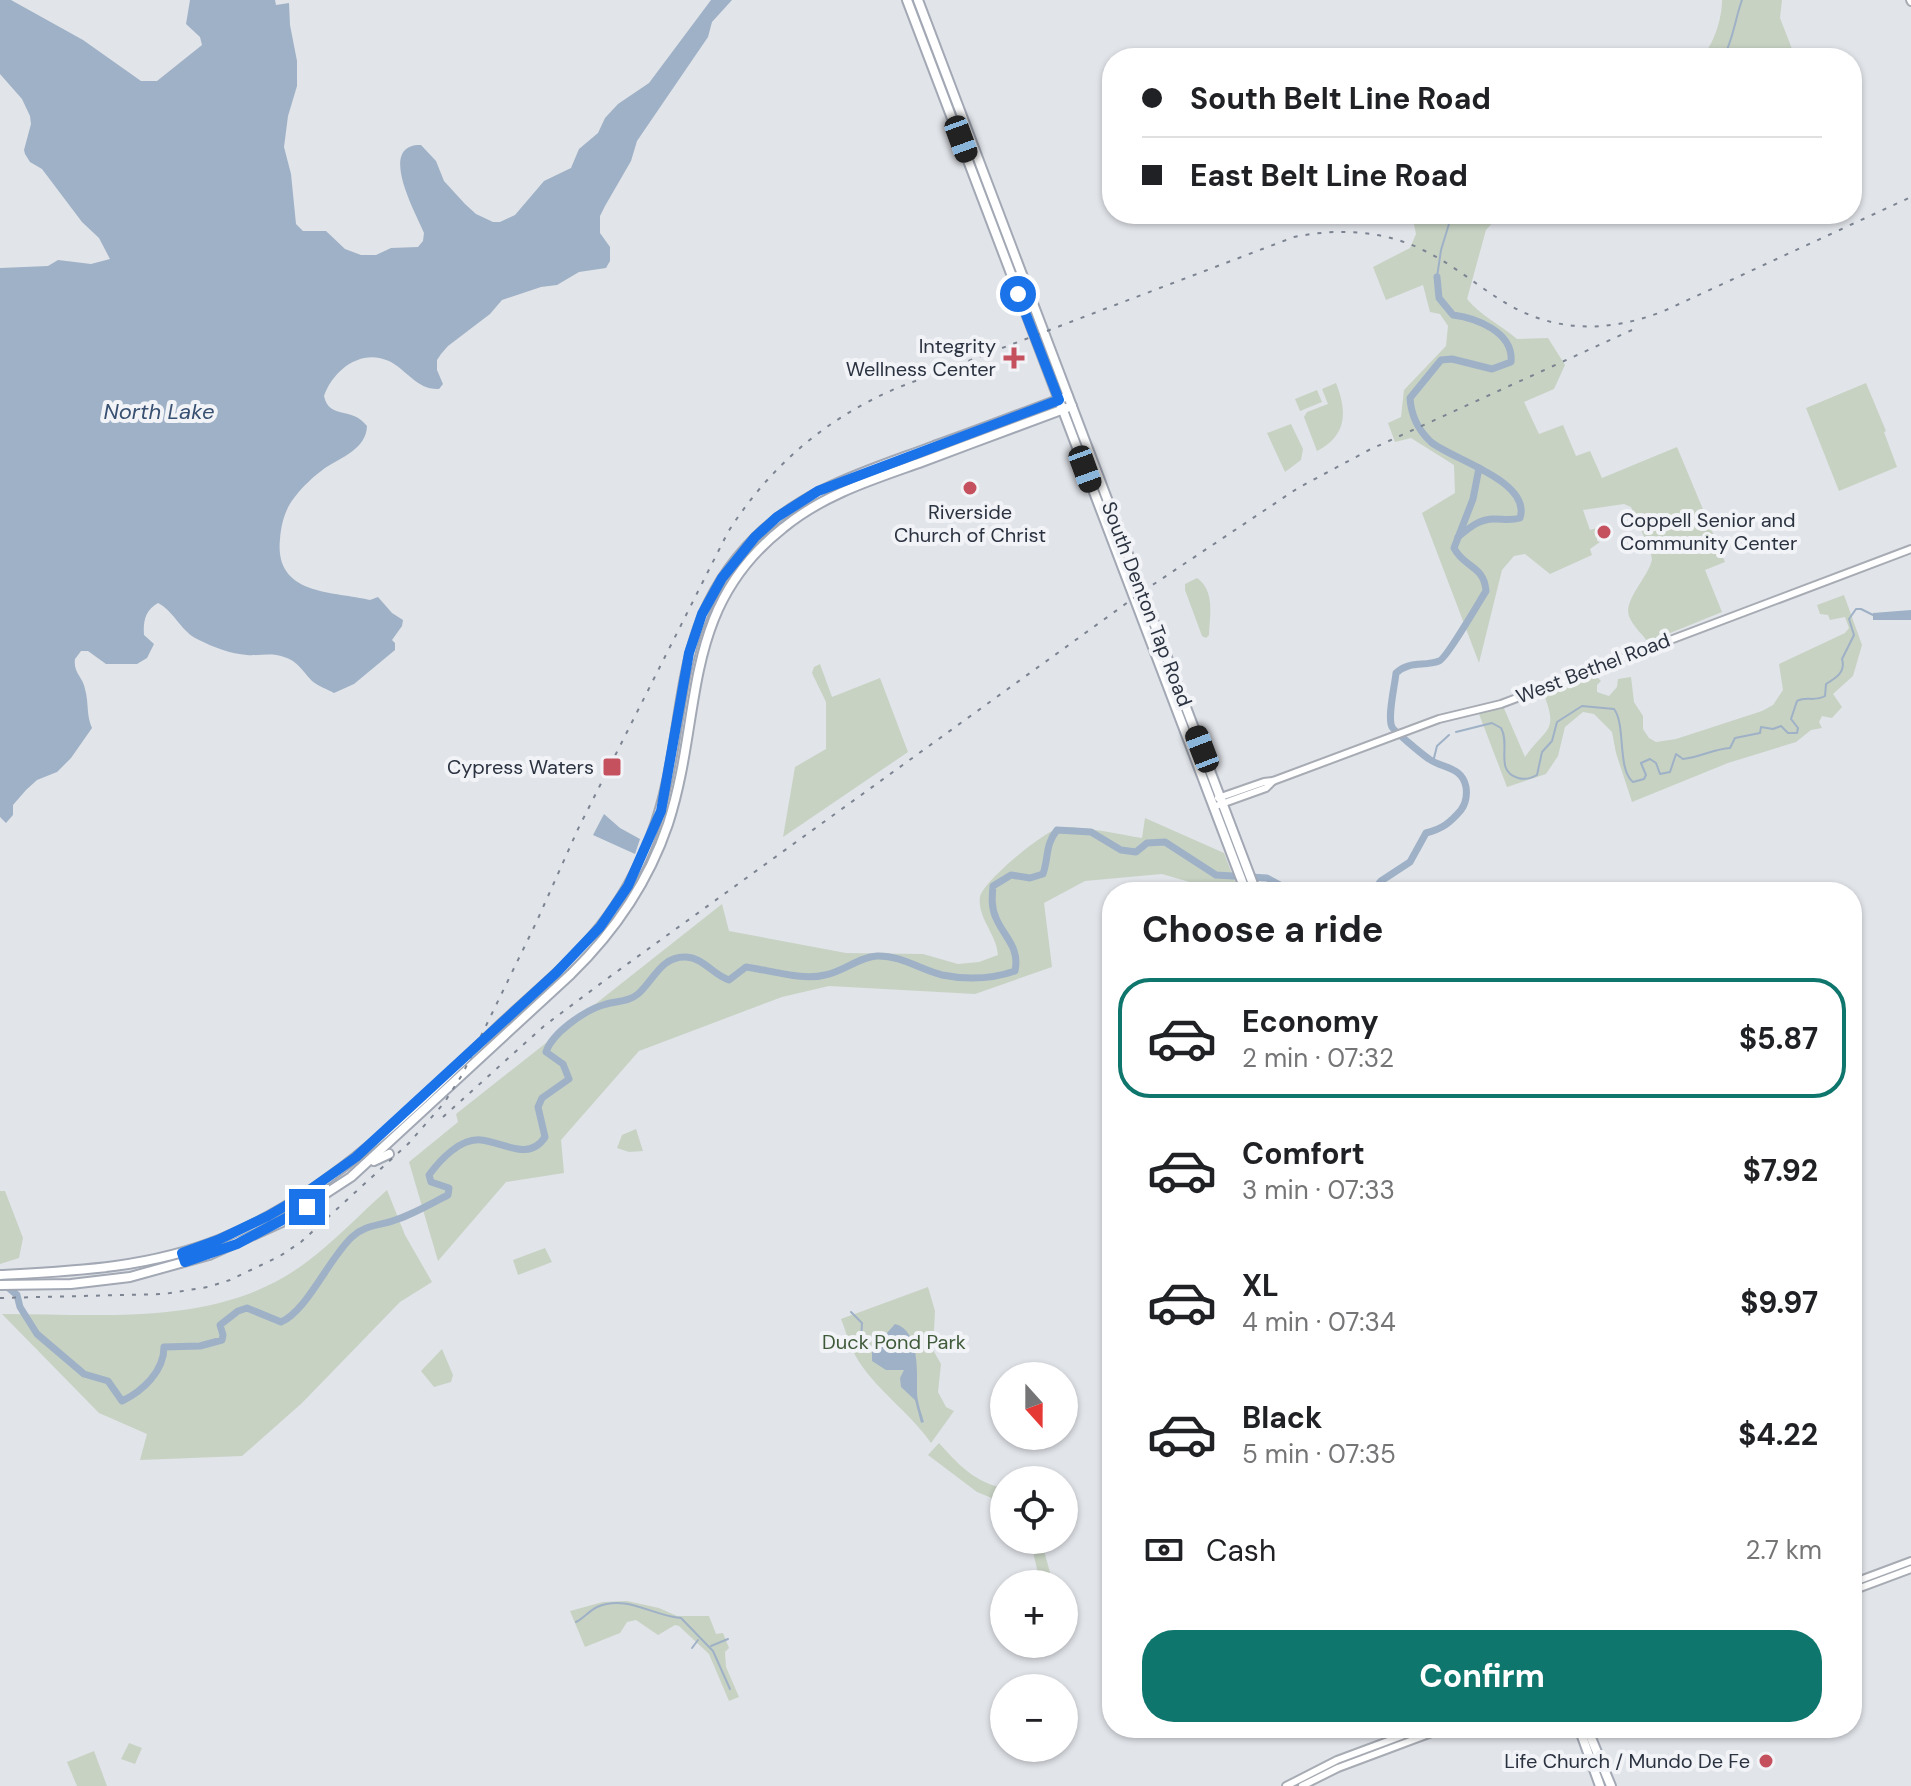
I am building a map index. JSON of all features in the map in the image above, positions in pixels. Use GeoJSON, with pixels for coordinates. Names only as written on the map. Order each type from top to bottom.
{"type":"FeatureCollection","features":[{"type":"Feature","properties":{"kind":"main road"},"geometry":{"type":"LineString","coordinates":[[907,0],[934,58],[1039,317],[1063,398]]}},
{"type":"Feature","properties":{"kind":"main road"},"geometry":{"type":"LineString","coordinates":[[918,0],[934,58],[1028,319],[1063,398]]}},
{"type":"Feature","properties":{"kind":"main road"},"geometry":{"type":"LineString","coordinates":[[1028,319],[1039,317]]}},
{"type":"Feature","properties":{"kind":"main road"},"geometry":{"type":"LineString","coordinates":[[0,1275],[111,1268],[184,1258],[294,1201],[363,1151],[583,947],[628,886],[661,811],[684,676],[697,629],[722,578],[754,539],[777,517],[818,491],[1063,398]]}},
{"type":"Feature","properties":{"kind":"main road","name":"South Denton Tap Road"},"geometry":{"type":"LineString","coordinates":[[1063,398],[1096,486],[1116,554],[1242,882]]}},
{"type":"Feature","properties":{"kind":"main road"},"geometry":{"type":"LineString","coordinates":[[351,1177],[594,951],[632,900],[661,840],[675,798],[707,633],[739,573],[762,547],[802,513],[842,491],[1067,408]]}},
{"type":"Feature","properties":{"kind":"main road","name":"South Denton Tap Road"},"geometry":{"type":"LineString","coordinates":[[1096,486],[1126,551],[1252,882]]}},
{"type":"Feature","properties":{"kind":"main road"},"geometry":{"type":"LineString","coordinates":[[754,539],[762,547]]}},
{"type":"Feature","properties":{"kind":"main road","name":"West Bethel Road"},"geometry":{"type":"LineString","coordinates":[[1212,804],[1415,728],[1501,704],[1911,549]]}},
{"type":"Feature","properties":{"kind":"main road"},"geometry":{"type":"LineString","coordinates":[[1116,554],[1126,551]]}},
{"type":"Feature","properties":{"kind":"main road"},"geometry":{"type":"LineString","coordinates":[[697,629],[707,633]]}},
{"type":"Feature","properties":{"kind":"main road"},"geometry":{"type":"LineString","coordinates":[[1151,645],[1161,641]]}},
{"type":"Feature","properties":{"kind":"main road"},"geometry":{"type":"LineString","coordinates":[[1176,710],[1186,707]]}},
{"type":"Feature","properties":{"kind":"main road"},"geometry":{"type":"LineString","coordinates":[[651,837],[661,840]]}},
{"type":"Feature","properties":{"kind":"main road"},"geometry":{"type":"LineString","coordinates":[[628,886],[632,900]]}},
{"type":"Feature","properties":{"kind":"main road"},"geometry":{"type":"LineString","coordinates":[[529,997],[536,1006]]}},
{"type":"Feature","properties":{"kind":"main road"},"geometry":{"type":"LineString","coordinates":[[0,1285],[71,1284],[130,1277],[237,1244],[282,1222],[379,1157],[389,1154]]}},
{"type":"Feature","properties":{"kind":"main road"},"geometry":{"type":"LineString","coordinates":[[1862,1579],[1911,1561]]}},
{"type":"Feature","properties":{"kind":"main road"},"geometry":{"type":"LineString","coordinates":[[1862,1587],[1911,1569]]}},
{"type":"Feature","properties":{"kind":"main road"},"geometry":{"type":"LineString","coordinates":[[1286,1786],[1337,1760],[1396,1738]]}},
{"type":"Feature","properties":{"kind":"main road"},"geometry":{"type":"LineString","coordinates":[[1302,1786],[1338,1768],[1418,1738]]}},
{"type":"Feature","properties":{"kind":"main road"},"geometry":{"type":"LineString","coordinates":[[1583,1738],[1605,1784]]}},
{"type":"Feature","properties":{"kind":"main road"},"geometry":{"type":"LineString","coordinates":[[1590,1738],[1605,1784]]}},
{"type":"Feature","properties":{"kind":"green space"},"geometry":{"type":"Polygon","coordinates":[[[1722,0],[1782,0],[1780,18],[1792,48],[1708,48],[1721,15],[1722,0]]]}},
{"type":"Feature","properties":{"kind":"green space"},"geometry":{"type":"Polygon","coordinates":[[[1414,224],[1491,224],[1486,230],[1467,299],[1517,339],[1548,338],[1565,365],[1554,389],[1524,402],[1539,434],[1563,425],[1576,456],[1590,451],[1602,478],[1677,447],[1725,562],[1705,570],[1722,612],[1648,642],[1632,623],[1628,610],[1652,559],[1631,507],[1624,504],[1583,510],[1590,530],[1597,528],[1597,541],[1600,542],[1590,549],[1592,555],[1550,574],[1525,554],[1514,556],[1502,570],[1479,663],[1422,513],[1455,493],[1454,465],[1411,438],[1395,442],[1388,423],[1401,417],[1404,390],[1446,346],[1448,326],[1440,314],[1430,312],[1423,285],[1386,300],[1373,267],[1410,248],[1416,234],[1414,224]]]}},
{"type":"Feature","properties":{"kind":"green space"},"geometry":{"type":"Polygon","coordinates":[[[1336,383],[1343,413],[1340,430],[1335,438],[1317,451],[1304,417],[1307,412],[1328,404],[1322,389],[1336,383]]]}},
{"type":"Feature","properties":{"kind":"green space"},"geometry":{"type":"Polygon","coordinates":[[[1866,383],[1897,467],[1839,491],[1806,408],[1866,383]]]}},
{"type":"Feature","properties":{"kind":"green space"},"geometry":{"type":"Polygon","coordinates":[[[1317,390],[1322,402],[1300,411],[1295,399],[1317,390]]]}},
{"type":"Feature","properties":{"kind":"green space"},"geometry":{"type":"Polygon","coordinates":[[[1291,424],[1303,449],[1301,460],[1285,472],[1267,433],[1291,424]]]}},
{"type":"Feature","properties":{"kind":"green space"},"geometry":{"type":"Polygon","coordinates":[[[1197,578],[1209,596],[1209,635],[1206,638],[1202,636],[1185,590],[1185,584],[1197,578]]]}},
{"type":"Feature","properties":{"kind":"green space"},"geometry":{"type":"Polygon","coordinates":[[[1844,595],[1862,645],[1853,676],[1833,694],[1842,707],[1832,718],[1822,716],[1819,722],[1822,728],[1811,730],[1796,742],[1728,763],[1632,802],[1612,732],[1594,714],[1583,712],[1565,727],[1558,756],[1546,774],[1507,787],[1479,714],[1503,706],[1525,757],[1545,734],[1550,722],[1543,692],[1593,673],[1601,681],[1597,692],[1609,696],[1617,687],[1618,679],[1631,677],[1634,702],[1643,716],[1643,729],[1656,742],[1676,739],[1762,711],[1773,705],[1783,690],[1779,664],[1845,633],[1849,628],[1845,617],[1830,620],[1828,615],[1820,614],[1817,605],[1844,595]]]}},
{"type":"Feature","properties":{"kind":"green space"},"geometry":{"type":"Polygon","coordinates":[[[820,664],[832,697],[880,678],[908,752],[783,837],[795,767],[826,749],[826,702],[812,673],[814,667],[820,664]]]}},
{"type":"Feature","properties":{"kind":"green space"},"geometry":{"type":"Polygon","coordinates":[[[1145,818],[1224,853],[1235,882],[1190,882],[1162,874],[1085,881],[1044,903],[1052,967],[975,994],[829,986],[782,997],[639,1051],[561,1140],[564,1173],[506,1182],[438,1261],[409,1162],[458,1122],[456,1114],[722,904],[729,931],[846,953],[923,954],[958,964],[979,962],[998,955],[981,912],[980,897],[992,880],[1017,856],[1055,829],[1063,827],[1142,838],[1145,818]]]}},
{"type":"Feature","properties":{"kind":"green space"},"geometry":{"type":"Polygon","coordinates":[[[636,1129],[643,1151],[629,1152],[617,1148],[622,1135],[636,1129]]]}},
{"type":"Feature","properties":{"kind":"green space"},"geometry":{"type":"Polygon","coordinates":[[[387,1190],[405,1235],[432,1282],[400,1302],[302,1403],[242,1456],[140,1460],[147,1434],[99,1413],[2,1314],[159,1313],[198,1308],[235,1298],[271,1284],[304,1264],[387,1190]]]}},
{"type":"Feature","properties":{"kind":"green space"},"geometry":{"type":"Polygon","coordinates":[[[0,1191],[5,1191],[23,1238],[19,1258],[0,1264],[0,1191]]]}},
{"type":"Feature","properties":{"kind":"green space"},"geometry":{"type":"Polygon","coordinates":[[[545,1248],[552,1262],[518,1275],[513,1260],[545,1248]]]}},
{"type":"Feature","properties":{"kind":"green space","name":"Duck Pond Park"},"geometry":{"type":"Polygon","coordinates":[[[928,1287],[935,1311],[933,1350],[941,1364],[938,1392],[946,1407],[954,1411],[931,1443],[863,1367],[853,1351],[841,1319],[928,1287]]]}},
{"type":"Feature","properties":{"kind":"green space"},"geometry":{"type":"Polygon","coordinates":[[[442,1349],[453,1375],[451,1382],[434,1387],[421,1371],[442,1349]]]}},
{"type":"Feature","properties":{"kind":"green space"},"geometry":{"type":"Polygon","coordinates":[[[939,1443],[960,1465],[990,1484],[990,1497],[977,1492],[928,1455],[939,1443]]]}},
{"type":"Feature","properties":{"kind":"green space"},"geometry":{"type":"Polygon","coordinates":[[[1033,1554],[1045,1554],[1049,1570],[1037,1570],[1033,1554]]]}},
{"type":"Feature","properties":{"kind":"green space"},"geometry":{"type":"Polygon","coordinates":[[[627,1601],[659,1608],[677,1616],[709,1616],[716,1634],[723,1633],[729,1648],[725,1652],[726,1667],[739,1697],[729,1701],[709,1654],[679,1626],[675,1625],[658,1635],[636,1620],[627,1622],[620,1633],[585,1647],[570,1611],[603,1602],[627,1601]]]}},
{"type":"Feature","properties":{"kind":"green space"},"geometry":{"type":"Polygon","coordinates":[[[129,1743],[142,1748],[135,1764],[121,1759],[129,1743]]]}},
{"type":"Feature","properties":{"kind":"green space"},"geometry":{"type":"Polygon","coordinates":[[[94,1751],[107,1786],[77,1786],[67,1762],[94,1751]]]}},
{"type":"Feature","properties":{"kind":"water","name":"North Lake"},"geometry":{"type":"Polygon","coordinates":[[[0,0],[11,0],[83,40],[141,81],[157,81],[202,45],[200,37],[186,24],[190,0],[275,0],[276,5],[289,3],[297,86],[288,116],[284,147],[291,174],[296,224],[303,231],[326,231],[345,249],[361,255],[376,255],[391,248],[418,247],[423,241],[424,233],[408,197],[400,168],[402,156],[408,148],[421,145],[436,161],[444,181],[465,204],[476,214],[500,222],[515,215],[544,181],[571,168],[579,149],[598,133],[605,118],[618,104],[649,83],[711,0],[732,0],[712,22],[708,37],[637,141],[631,161],[600,216],[600,233],[610,247],[610,261],[606,268],[579,272],[557,285],[502,300],[490,314],[441,354],[437,360],[437,370],[443,384],[439,389],[418,383],[389,361],[368,357],[349,364],[328,386],[324,396],[327,403],[336,411],[361,420],[367,426],[366,434],[358,446],[325,468],[291,502],[281,528],[281,558],[286,571],[309,588],[370,600],[378,597],[403,620],[392,640],[395,650],[354,684],[334,693],[312,681],[289,659],[275,655],[235,653],[199,640],[158,603],[150,609],[145,621],[144,635],[154,644],[147,658],[137,664],[106,664],[88,651],[81,651],[75,659],[75,668],[85,689],[92,728],[57,772],[37,780],[26,790],[13,805],[13,815],[6,823],[0,817],[0,268],[48,266],[58,260],[91,264],[110,259],[99,238],[82,222],[42,169],[30,162],[25,154],[30,116],[22,99],[0,74],[0,0]]]}},
{"type":"Feature","properties":{"kind":"water"},"geometry":{"type":"Polygon","coordinates":[[[1911,610],[1911,620],[1873,620],[1873,613],[1911,610]]]}},
{"type":"Feature","properties":{"kind":"water"},"geometry":{"type":"Polygon","coordinates":[[[604,814],[640,839],[635,854],[593,835],[604,814]]]}},
{"type":"Feature","properties":{"kind":"water"},"geometry":{"type":"Polygon","coordinates":[[[895,1324],[903,1328],[913,1343],[918,1399],[924,1422],[921,1423],[915,1400],[901,1387],[900,1378],[904,1370],[886,1370],[872,1361],[872,1350],[895,1324]]]}},
{"type":"Feature","properties":{"kind":"waterway"},"geometry":{"type":"LineString","coordinates":[[1727,48],[1742,0]]}},
{"type":"Feature","properties":{"kind":"waterway"},"geometry":{"type":"LineString","coordinates":[[1437,277],[1449,224]]}},
{"type":"Feature","properties":{"kind":"waterway"},"geometry":{"type":"LineString","coordinates":[[1437,277],[1439,298],[1453,315],[1492,328],[1506,342],[1511,362],[1492,369],[1452,359],[1441,360],[1410,398],[1416,422],[1431,442],[1488,472],[1514,493],[1520,505],[1520,518],[1484,521],[1458,537]]}},
{"type":"Feature","properties":{"kind":"waterway"},"geometry":{"type":"LineString","coordinates":[[1380,882],[1410,862],[1426,833],[1449,822],[1465,801],[1466,787],[1460,775],[1429,759],[1409,743],[1392,727],[1390,716],[1396,673],[1407,666],[1433,663],[1443,658],[1486,591],[1482,576],[1454,548],[1473,499],[1479,468]]}},
{"type":"Feature","properties":{"kind":"waterway"},"geometry":{"type":"LineString","coordinates":[[1456,732],[1492,723],[1501,728],[1507,770],[1511,775],[1528,779],[1537,775],[1542,752],[1552,741],[1557,722],[1582,706],[1614,709],[1620,725],[1625,768],[1633,782],[1644,779],[1646,775],[1641,763],[1650,759],[1656,763],[1660,774],[1670,772],[1676,754],[1683,759],[1730,748],[1735,738],[1760,733],[1761,727],[1773,729],[1781,726],[1788,733],[1797,733],[1798,728],[1791,719],[1797,701],[1825,696],[1826,684],[1841,671],[1842,659],[1854,635],[1849,619],[1856,609],[1875,616]]}},
{"type":"Feature","properties":{"kind":"waterway"},"geometry":{"type":"LineString","coordinates":[[1433,762],[1437,746],[1449,735]]}},
{"type":"Feature","properties":{"kind":"waterway"},"geometry":{"type":"LineString","coordinates":[[4,1284],[17,1295],[20,1307],[37,1334],[84,1374],[108,1381],[122,1401],[151,1379],[160,1364],[164,1347],[200,1346],[222,1340],[220,1325],[247,1308],[281,1322],[291,1316],[309,1296],[343,1246],[357,1233],[404,1217],[448,1195],[449,1188],[431,1182],[429,1175],[458,1146],[473,1140],[515,1149],[539,1144],[545,1137],[538,1107],[542,1098],[569,1079],[563,1064],[546,1052],[549,1045],[562,1030],[587,1012],[634,997],[670,960],[692,958],[729,980],[746,967],[816,977],[877,956],[961,978],[988,977],[1015,971],[1013,949],[993,910],[993,886],[1011,875],[1030,878],[1043,874],[1049,846],[1057,830],[1091,832],[1121,850],[1136,852],[1147,843],[1165,842],[1216,875],[1267,878],[1274,882]]}},
{"type":"Feature","properties":{"kind":"waterway"},"geometry":{"type":"LineString","coordinates":[[851,1312],[862,1323],[861,1340]]}},
{"type":"Feature","properties":{"kind":"waterway"},"geometry":{"type":"LineString","coordinates":[[576,1622],[597,1607],[619,1603],[681,1618],[713,1651],[730,1689]]}},
{"type":"Feature","properties":{"kind":"waterway"},"geometry":{"type":"LineString","coordinates":[[711,1646],[728,1639]]}},
{"type":"Feature","properties":{"kind":"waterway"},"geometry":{"type":"LineString","coordinates":[[692,1648],[698,1640]]}},
{"type":"Feature","properties":{"kind":"railway"},"geometry":{"type":"LineString","coordinates":[[1862,220],[1911,197]]}},
{"type":"Feature","properties":{"kind":"railway"},"geometry":{"type":"LineString","coordinates":[[0,1298],[164,1294],[230,1280],[280,1256],[301,1242],[409,1143],[444,1103],[462,1075],[578,829],[728,532],[744,508],[781,466],[846,414],[897,388],[1294,237],[1344,232],[1393,239],[1434,256],[1496,297],[1537,318],[1578,326],[1599,326],[1620,324],[1664,311],[1852,224]]}},
{"type":"Feature","properties":{"kind":"railway"},"geometry":{"type":"LineString","coordinates":[[443,1117],[544,1026],[608,978],[1142,592],[1298,488],[1369,450],[1632,330]]}},
{"type":"Feature","properties":{"kind":"place","name":"Integrity Wellness Center"},"geometry":{"type":"Point","coordinates":[1014,358]}},
{"type":"Feature","properties":{"kind":"place","name":"Riverside Church of Christ"},"geometry":{"type":"Point","coordinates":[970,488]}},
{"type":"Feature","properties":{"kind":"place","name":"Coppell Senior and Community Center"},"geometry":{"type":"Point","coordinates":[1604,532]}},
{"type":"Feature","properties":{"kind":"place","name":"Cypress Waters"},"geometry":{"type":"Point","coordinates":[612,767]}},
{"type":"Feature","properties":{"kind":"place","name":"Life Church / Mundo De Fe"},"geometry":{"type":"Point","coordinates":[1766,1761]}},
{"type":"Feature","properties":{"kind":"route"},"geometry":{"type":"LineString","coordinates":[[307,1207],[237,1244],[185,1262],[182,1253],[268,1216],[356,1157],[556,973],[600,927],[628,886],[661,811],[684,676],[702,614],[722,578],[755,537],[797,503],[839,481],[1059,400],[1018,294]]}}]}
